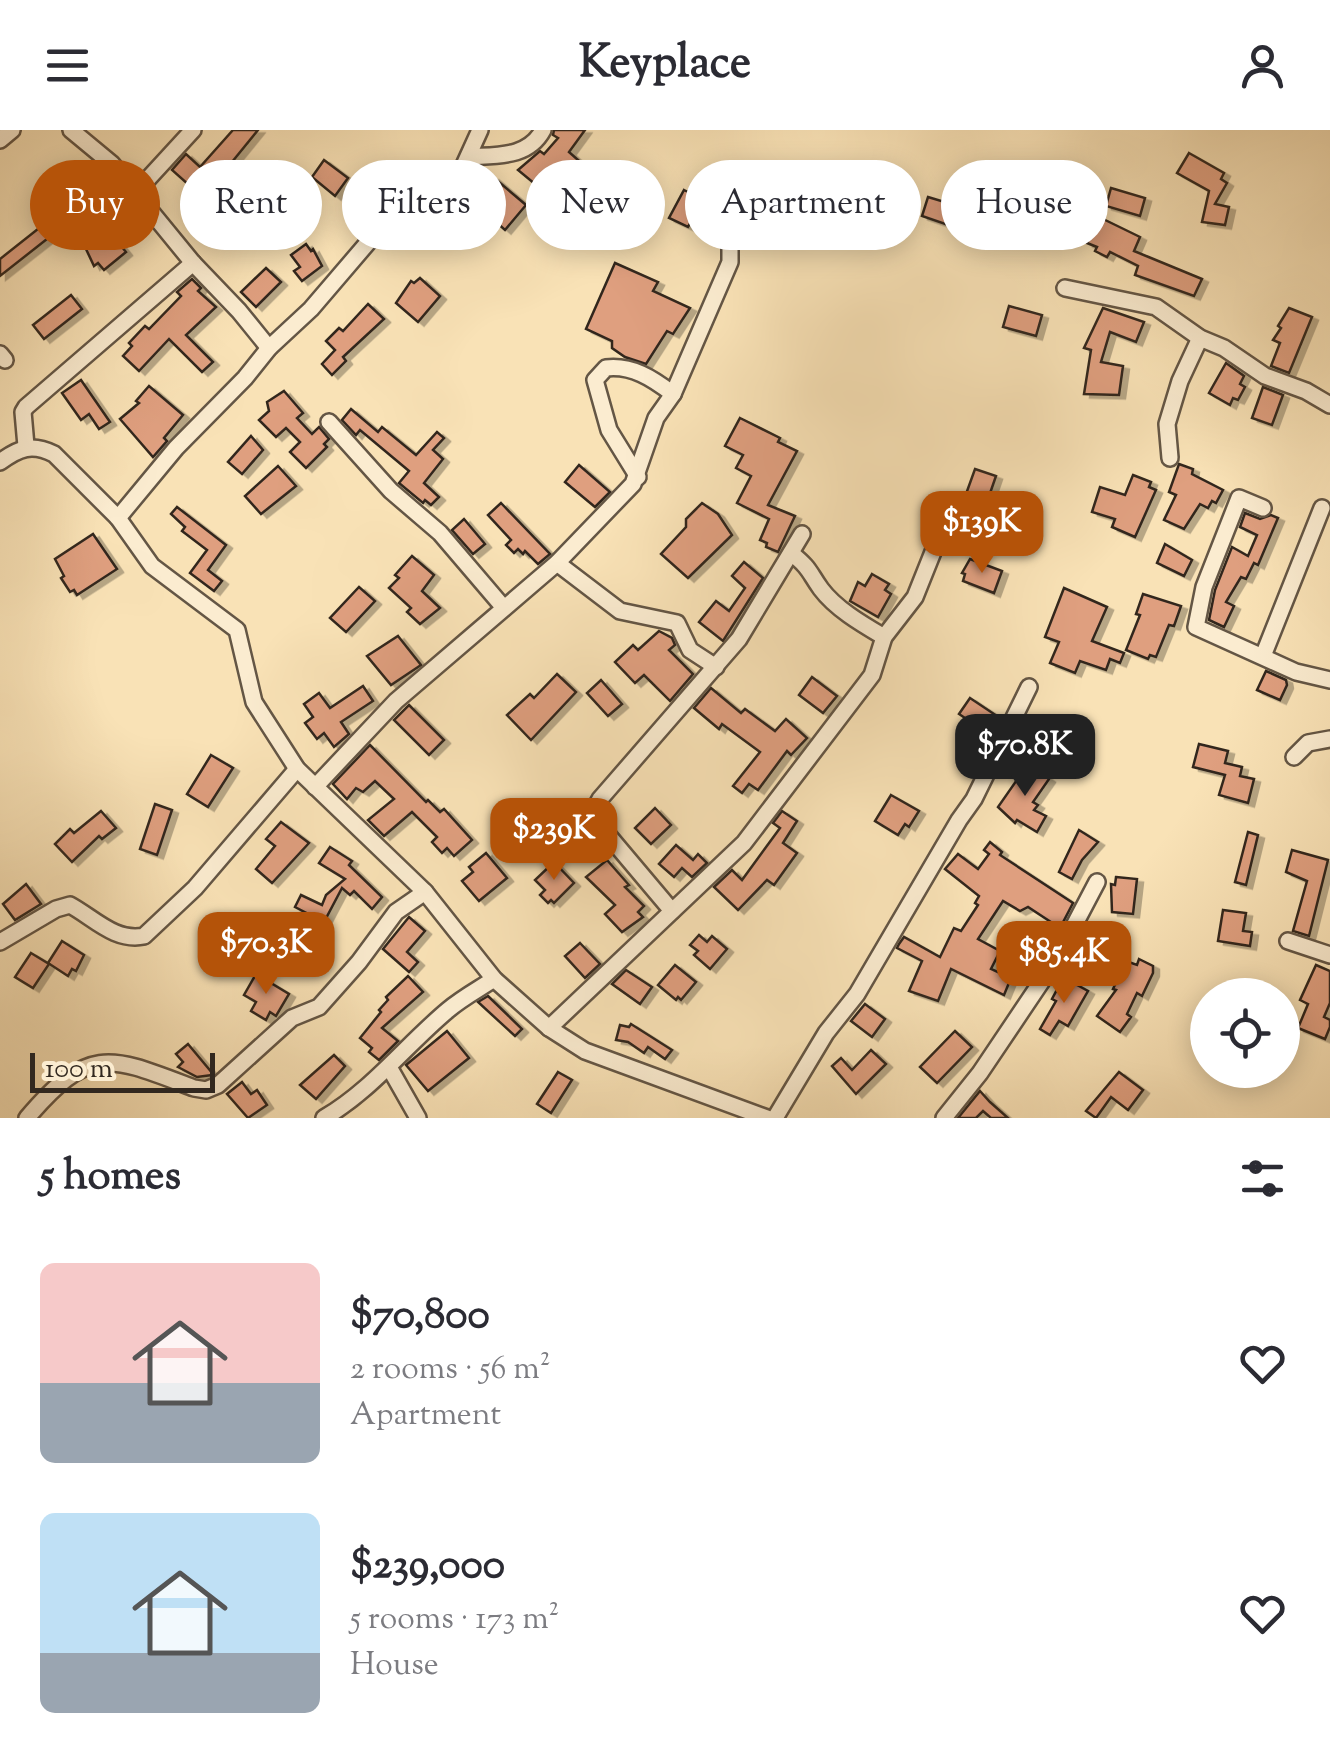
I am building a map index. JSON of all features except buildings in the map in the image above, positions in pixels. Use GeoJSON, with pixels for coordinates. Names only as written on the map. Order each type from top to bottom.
{"type":"FeatureCollection","features":[{"type":"Feature","properties":{"kind":"street"},"geometry":{"type":"LineString","coordinates":[[0,140],[12,130]]}},
{"type":"Feature","properties":{"kind":"street"},"geometry":{"type":"LineString","coordinates":[[71,130],[107,160]]}},
{"type":"Feature","properties":{"kind":"street"},"geometry":{"type":"LineString","coordinates":[[160,166],[193,130]]}},
{"type":"Feature","properties":{"kind":"street"},"geometry":{"type":"LineString","coordinates":[[118,518],[176,448],[311,309],[377,228],[414,192],[460,174],[480,130]]}},
{"type":"Feature","properties":{"kind":"street"},"geometry":{"type":"LineString","coordinates":[[469,157],[508,155],[522,150],[536,143],[543,130]]}},
{"type":"Feature","properties":{"kind":"street"},"geometry":{"type":"LineString","coordinates":[[160,222],[269,348]]}},
{"type":"Feature","properties":{"kind":"street"},"geometry":{"type":"LineString","coordinates":[[315,787],[396,700],[557,563],[638,477],[656,418],[673,394],[730,262],[730,250]]}},
{"type":"Feature","properties":{"kind":"street"},"geometry":{"type":"LineString","coordinates":[[26,446],[26,406],[193,263]]}},
{"type":"Feature","properties":{"kind":"street"},"geometry":{"type":"LineString","coordinates":[[1065,288],[1156,307],[1265,376],[1306,391],[1330,405]]}},
{"type":"Feature","properties":{"kind":"street"},"geometry":{"type":"LineString","coordinates":[[1170,458],[1167,424],[1200,338]]}},
{"type":"Feature","properties":{"kind":"street"},"geometry":{"type":"LineString","coordinates":[[638,477],[610,430],[595,380],[606,368],[624,366],[654,379],[673,394]]}},
{"type":"Feature","properties":{"kind":"street"},"geometry":{"type":"LineString","coordinates":[[329,422],[391,491],[440,533],[504,608]]}},
{"type":"Feature","properties":{"kind":"street"},"geometry":{"type":"LineString","coordinates":[[0,462],[26,446],[54,454],[118,518],[152,566],[237,630],[254,702],[296,769],[425,892],[494,979],[550,1028],[585,1051],[771,1118],[857,994],[958,820],[974,800],[1029,687]]}},
{"type":"Feature","properties":{"kind":"street"},"geometry":{"type":"LineString","coordinates":[[1263,508],[1239,498],[1204,588],[1196,627],[1296,672],[1330,680]]}},
{"type":"Feature","properties":{"kind":"street"},"geometry":{"type":"LineString","coordinates":[[550,1028],[744,843],[766,817],[872,675],[884,637],[916,597],[951,508]]}},
{"type":"Feature","properties":{"kind":"street"},"geometry":{"type":"LineString","coordinates":[[1263,656],[1322,508]]}},
{"type":"Feature","properties":{"kind":"street"},"geometry":{"type":"LineString","coordinates":[[672,911],[597,822],[595,808],[754,618],[802,534]]}},
{"type":"Feature","properties":{"kind":"street"},"geometry":{"type":"LineString","coordinates":[[791,553],[812,569],[821,589],[832,600],[884,637]]}},
{"type":"Feature","properties":{"kind":"street"},"geometry":{"type":"LineString","coordinates":[[557,563],[620,610],[676,623],[690,650],[716,667]]}},
{"type":"Feature","properties":{"kind":"street"},"geometry":{"type":"LineString","coordinates":[[1294,757],[1308,743],[1330,739]]}},
{"type":"Feature","properties":{"kind":"street"},"geometry":{"type":"LineString","coordinates":[[0,942],[56,909],[70,905],[94,923],[122,936],[144,936],[195,888],[296,769]]}},
{"type":"Feature","properties":{"kind":"street"},"geometry":{"type":"LineString","coordinates":[[944,1118],[980,1073],[1056,960],[1097,882]]}},
{"type":"Feature","properties":{"kind":"street"},"geometry":{"type":"LineString","coordinates":[[27,1118],[68,1074],[106,1063],[120,1061],[194,1088],[218,1086],[292,1018],[319,1007],[396,912],[425,892]]}},
{"type":"Feature","properties":{"kind":"street"},"geometry":{"type":"LineString","coordinates":[[1288,940],[1330,955]]}},
{"type":"Feature","properties":{"kind":"street"},"geometry":{"type":"LineString","coordinates":[[324,1118],[389,1067],[448,1010],[494,979]]}},
{"type":"Feature","properties":{"kind":"street"},"geometry":{"type":"LineString","coordinates":[[389,1067],[418,1118]]}}]}
